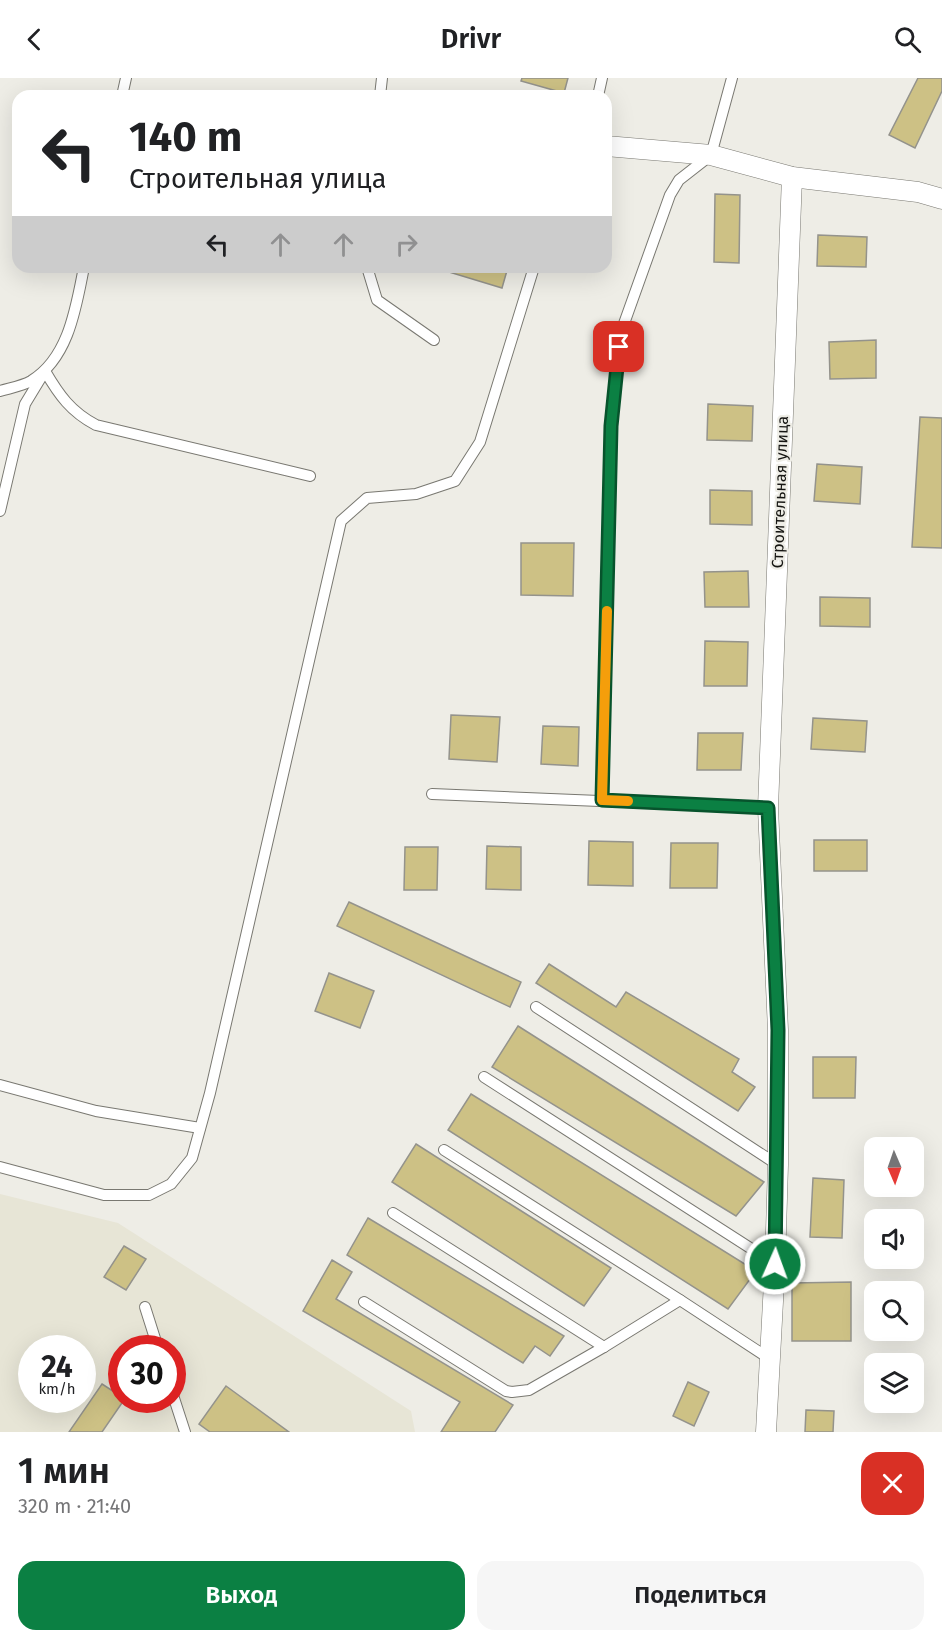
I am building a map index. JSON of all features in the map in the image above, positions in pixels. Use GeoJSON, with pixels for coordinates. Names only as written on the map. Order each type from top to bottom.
{"type":"FeatureCollection","features":[{"type":"Feature","properties":{"kind":"street"},"geometry":{"type":"LineString","coordinates":[[612,147],[711,155],[792,177],[918,192],[942,199]]}},
{"type":"Feature","properties":{"kind":"street","name":"Строительная улица"},"geometry":{"type":"LineString","coordinates":[[766,1432],[778,1165],[778,1030],[768,808],[792,177]]}},
{"type":"Feature","properties":{"kind":"lane"},"geometry":{"type":"LineString","coordinates":[[602,800],[611,426],[621,332],[670,195],[679,180],[711,155],[732,78]]}},
{"type":"Feature","properties":{"kind":"lane"},"geometry":{"type":"LineString","coordinates":[[0,511],[25,404],[65,340],[73,320],[83,273]]}},
{"type":"Feature","properties":{"kind":"lane"},"geometry":{"type":"LineString","coordinates":[[369,273],[377,300],[434,340]]}},
{"type":"Feature","properties":{"kind":"lane"},"geometry":{"type":"LineString","coordinates":[[0,1167],[104,1195],[149,1195],[171,1184],[192,1158],[210,1093],[341,521],[367,498],[416,494],[455,481],[480,442],[532,273]]}},
{"type":"Feature","properties":{"kind":"lane"},"geometry":{"type":"LineString","coordinates":[[0,391],[28,382],[45,371]]}},
{"type":"Feature","properties":{"kind":"lane"},"geometry":{"type":"LineString","coordinates":[[45,371],[56,390],[79,416],[96,425],[310,476]]}},
{"type":"Feature","properties":{"kind":"lane"},"geometry":{"type":"LineString","coordinates":[[432,794],[768,808]]}},
{"type":"Feature","properties":{"kind":"lane"},"geometry":{"type":"LineString","coordinates":[[536,1007],[778,1165]]}},
{"type":"Feature","properties":{"kind":"lane"},"geometry":{"type":"LineString","coordinates":[[484,1077],[775,1264]]}},
{"type":"Feature","properties":{"kind":"lane"},"geometry":{"type":"LineString","coordinates":[[0,1085],[96,1111],[200,1128]]}},
{"type":"Feature","properties":{"kind":"lane"},"geometry":{"type":"LineString","coordinates":[[444,1150],[770,1359]]}},
{"type":"Feature","properties":{"kind":"lane"},"geometry":{"type":"LineString","coordinates":[[393,1213],[604,1347]]}},
{"type":"Feature","properties":{"kind":"lane"},"geometry":{"type":"LineString","coordinates":[[364,1302],[512,1392],[529,1390],[680,1300]]}},
{"type":"Feature","properties":{"kind":"lane"},"geometry":{"type":"LineString","coordinates":[[145,1307],[154,1335]]}},
{"type":"Feature","properties":{"kind":"lane"},"geometry":{"type":"LineString","coordinates":[[179,1413],[185,1432]]}},
{"type":"Feature","properties":{"kind":"shaded area"},"geometry":{"type":"Polygon","coordinates":[[[0,1194],[118,1223],[411,1411],[415,1432],[0,1432],[0,1194]]]}},
{"type":"Feature","properties":{"kind":"building"},"geometry":{"type":"Polygon","coordinates":[[[522,78],[568,78],[565,90],[553,90],[521,81],[522,78]]]}},
{"type":"Feature","properties":{"kind":"building"},"geometry":{"type":"Polygon","coordinates":[[[918,78],[942,78],[942,91],[915,148],[889,135],[918,78]]]}},
{"type":"Feature","properties":{"kind":"building"},"geometry":{"type":"Polygon","coordinates":[[[715,194],[740,195],[739,263],[714,262],[715,194]]]}},
{"type":"Feature","properties":{"kind":"building"},"geometry":{"type":"Polygon","coordinates":[[[818,235],[867,237],[866,267],[817,266],[818,235]]]}},
{"type":"Feature","properties":{"kind":"building"},"geometry":{"type":"Polygon","coordinates":[[[452,273],[506,273],[502,288],[452,273]]]}},
{"type":"Feature","properties":{"kind":"building"},"geometry":{"type":"Polygon","coordinates":[[[876,340],[876,378],[830,379],[829,342],[876,340]]]}},
{"type":"Feature","properties":{"kind":"building"},"geometry":{"type":"Polygon","coordinates":[[[708,404],[753,406],[752,441],[707,440],[708,404]]]}},
{"type":"Feature","properties":{"kind":"building"},"geometry":{"type":"Polygon","coordinates":[[[920,417],[942,418],[942,548],[912,547],[920,417]]]}},
{"type":"Feature","properties":{"kind":"building"},"geometry":{"type":"Polygon","coordinates":[[[817,464],[862,467],[860,504],[814,501],[817,464]]]}},
{"type":"Feature","properties":{"kind":"building"},"geometry":{"type":"Polygon","coordinates":[[[710,490],[752,491],[752,525],[710,524],[710,490]]]}},
{"type":"Feature","properties":{"kind":"building"},"geometry":{"type":"Polygon","coordinates":[[[521,543],[574,543],[573,596],[521,595],[521,543]]]}},
{"type":"Feature","properties":{"kind":"building"},"geometry":{"type":"Polygon","coordinates":[[[748,571],[749,607],[705,607],[704,572],[748,571]]]}},
{"type":"Feature","properties":{"kind":"building"},"geometry":{"type":"Polygon","coordinates":[[[820,597],[870,598],[870,627],[820,626],[820,597]]]}},
{"type":"Feature","properties":{"kind":"building"},"geometry":{"type":"Polygon","coordinates":[[[705,641],[748,642],[747,686],[704,686],[705,641]]]}},
{"type":"Feature","properties":{"kind":"building"},"geometry":{"type":"Polygon","coordinates":[[[451,715],[500,717],[497,762],[449,759],[451,715]]]}},
{"type":"Feature","properties":{"kind":"building"},"geometry":{"type":"Polygon","coordinates":[[[813,718],[867,721],[865,752],[811,749],[813,718]]]}},
{"type":"Feature","properties":{"kind":"building"},"geometry":{"type":"Polygon","coordinates":[[[543,726],[579,727],[578,766],[541,764],[543,726]]]}},
{"type":"Feature","properties":{"kind":"building"},"geometry":{"type":"Polygon","coordinates":[[[698,733],[743,733],[741,770],[697,770],[698,733]]]}},
{"type":"Feature","properties":{"kind":"building"},"geometry":{"type":"Polygon","coordinates":[[[814,840],[867,840],[867,871],[814,871],[814,840]]]}},
{"type":"Feature","properties":{"kind":"building"},"geometry":{"type":"Polygon","coordinates":[[[589,841],[633,842],[633,886],[588,885],[589,841]]]}},
{"type":"Feature","properties":{"kind":"building"},"geometry":{"type":"Polygon","coordinates":[[[671,843],[718,843],[717,888],[670,888],[671,843]]]}},
{"type":"Feature","properties":{"kind":"building"},"geometry":{"type":"Polygon","coordinates":[[[487,846],[521,847],[521,890],[486,889],[487,846]]]}},
{"type":"Feature","properties":{"kind":"building"},"geometry":{"type":"Polygon","coordinates":[[[405,847],[438,847],[437,890],[404,890],[405,847]]]}},
{"type":"Feature","properties":{"kind":"building"},"geometry":{"type":"Polygon","coordinates":[[[349,902],[521,982],[510,1007],[337,926],[349,902]]]}},
{"type":"Feature","properties":{"kind":"building"},"geometry":{"type":"Polygon","coordinates":[[[549,964],[616,1007],[626,992],[739,1059],[732,1072],[755,1087],[738,1111],[536,983],[549,964]]]}},
{"type":"Feature","properties":{"kind":"building"},"geometry":{"type":"Polygon","coordinates":[[[329,973],[374,991],[360,1028],[315,1011],[329,973]]]}},
{"type":"Feature","properties":{"kind":"building"},"geometry":{"type":"Polygon","coordinates":[[[518,1026],[764,1182],[736,1216],[492,1067],[518,1026]]]}},
{"type":"Feature","properties":{"kind":"building"},"geometry":{"type":"Polygon","coordinates":[[[813,1057],[856,1057],[855,1098],[813,1098],[813,1057]]]}},
{"type":"Feature","properties":{"kind":"building"},"geometry":{"type":"Polygon","coordinates":[[[471,1094],[756,1271],[728,1309],[448,1130],[471,1094]]]}},
{"type":"Feature","properties":{"kind":"building"},"geometry":{"type":"Polygon","coordinates":[[[416,1144],[611,1268],[584,1306],[392,1182],[416,1144]]]}},
{"type":"Feature","properties":{"kind":"building"},"geometry":{"type":"Polygon","coordinates":[[[813,1178],[844,1180],[842,1238],[810,1237],[813,1178]]]}},
{"type":"Feature","properties":{"kind":"building"},"geometry":{"type":"Polygon","coordinates":[[[368,1218],[564,1336],[550,1356],[535,1346],[523,1363],[347,1255],[368,1218]]]}},
{"type":"Feature","properties":{"kind":"building"},"geometry":{"type":"Polygon","coordinates":[[[124,1246],[146,1259],[126,1290],[104,1277],[124,1246]]]}},
{"type":"Feature","properties":{"kind":"building"},"geometry":{"type":"Polygon","coordinates":[[[332,1260],[352,1272],[336,1299],[513,1405],[495,1432],[441,1432],[460,1402],[303,1311],[332,1260]]]}},
{"type":"Feature","properties":{"kind":"building"},"geometry":{"type":"Polygon","coordinates":[[[851,1282],[851,1341],[792,1341],[792,1283],[851,1282]]]}},
{"type":"Feature","properties":{"kind":"building"},"geometry":{"type":"Polygon","coordinates":[[[688,1382],[709,1392],[694,1426],[673,1416],[688,1382]]]}},
{"type":"Feature","properties":{"kind":"building"},"geometry":{"type":"Polygon","coordinates":[[[102,1384],[108,1388],[108,1413],[115,1413],[102,1432],[69,1432],[82,1413],[96,1413],[96,1393],[102,1384]]]}},
{"type":"Feature","properties":{"kind":"building"},"geometry":{"type":"Polygon","coordinates":[[[226,1386],[289,1432],[210,1432],[199,1424],[226,1386]]]}},
{"type":"Feature","properties":{"kind":"building"},"geometry":{"type":"Polygon","coordinates":[[[806,1410],[834,1411],[833,1432],[805,1432],[806,1410]]]}},
{"type":"Feature","properties":{"kind":"slow traffic"},"geometry":{"type":"LineString","coordinates":[[607,611],[602,800],[628,801]]}},
{"type":"Feature","properties":{"kind":"route"},"geometry":{"type":"LineString","coordinates":[[619,347],[611,426],[602,800],[768,808],[778,1030],[775,1264]]}}]}
